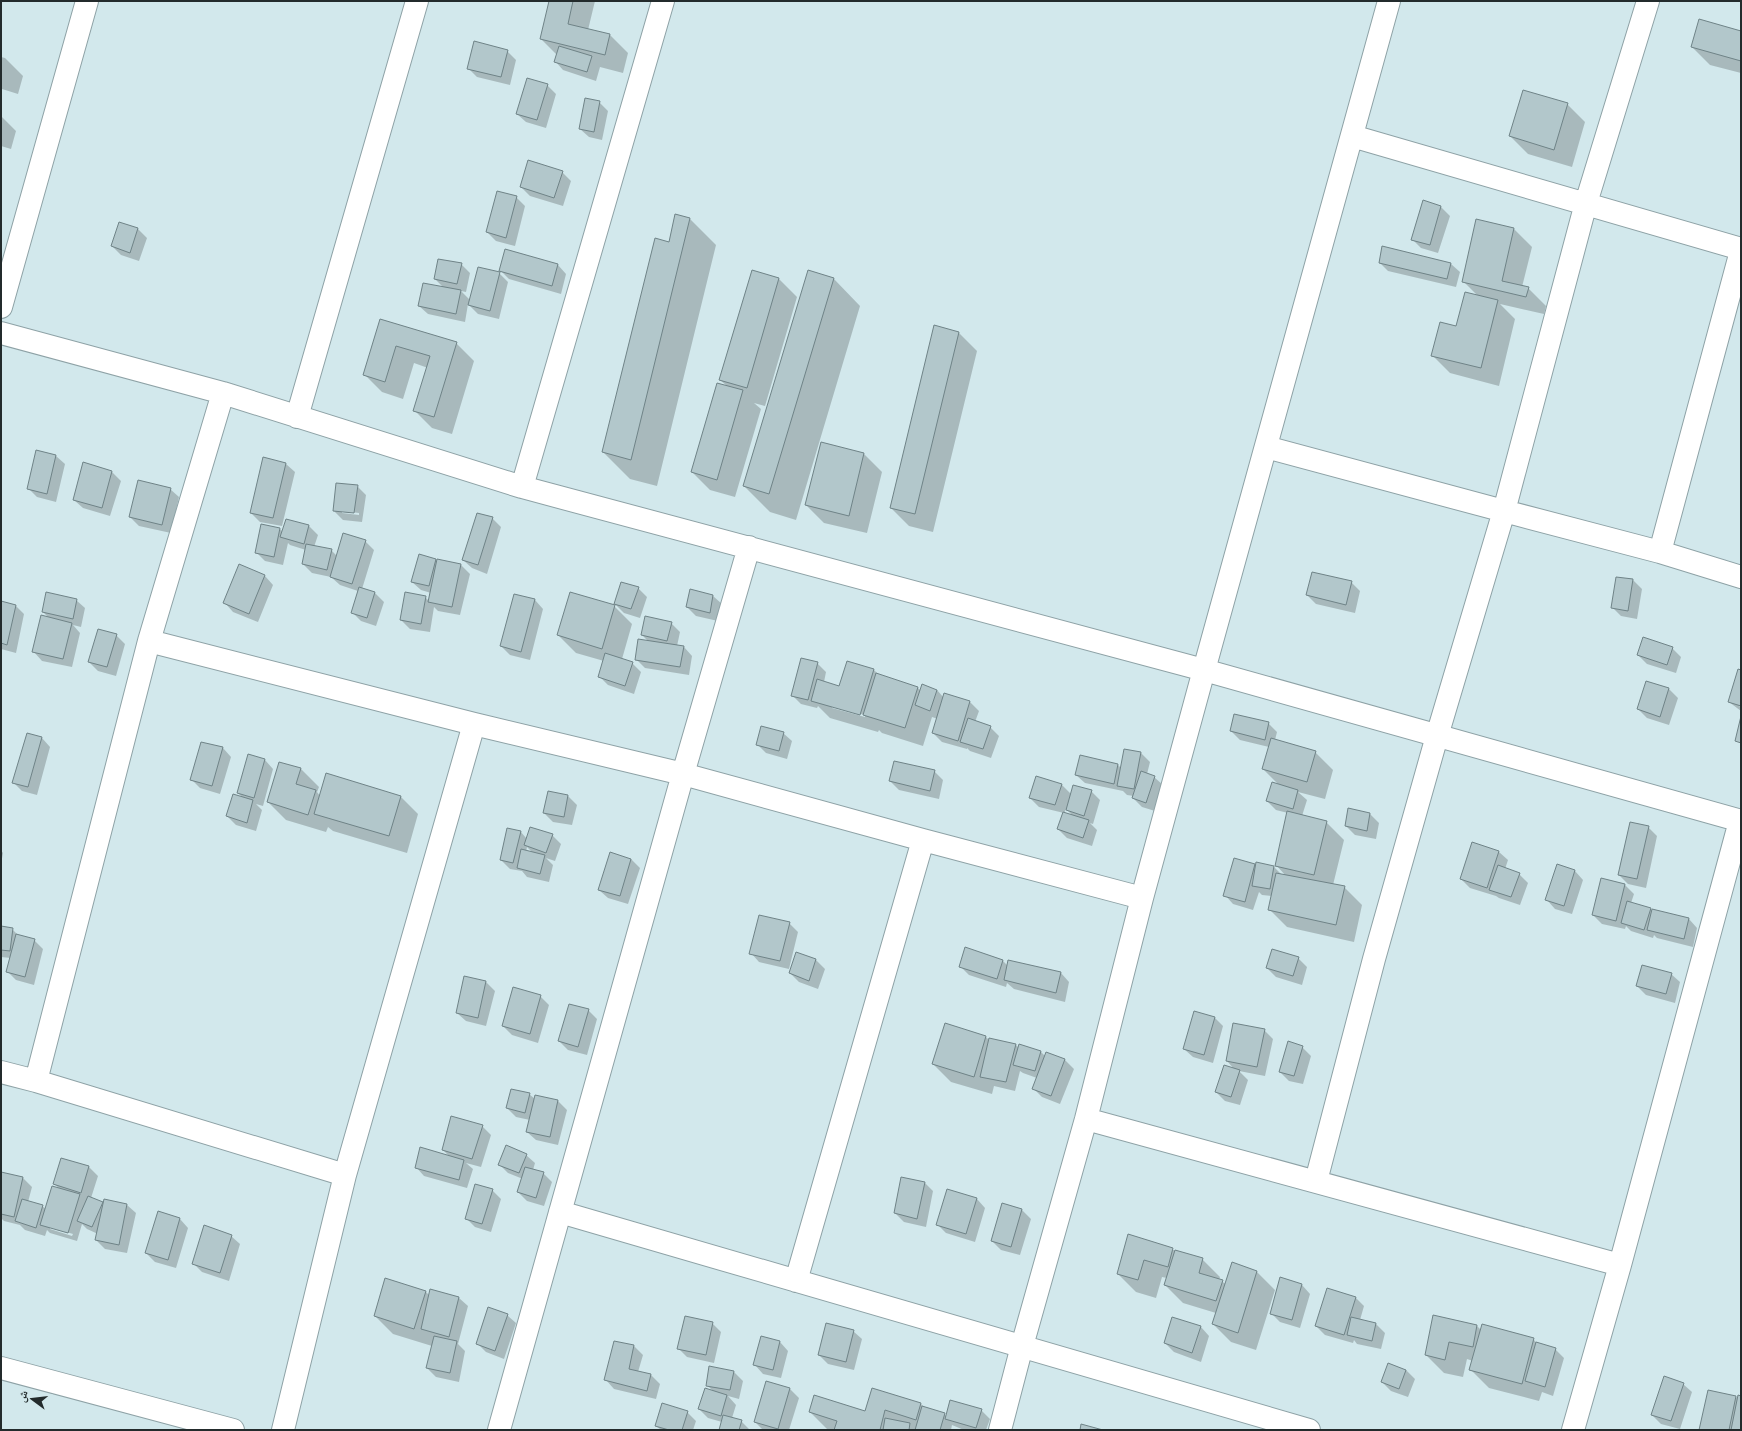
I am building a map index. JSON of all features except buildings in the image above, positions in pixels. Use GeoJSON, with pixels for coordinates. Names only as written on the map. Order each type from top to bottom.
{"type":"FeatureCollection","features":[{"type":"Feature","properties":{"kind":"street"},"geometry":{"type":"LineString","coordinates":[[1,307],[87,1]]}},
{"type":"Feature","properties":{"kind":"street"},"geometry":{"type":"LineString","coordinates":[[297,417],[417,1]]}},
{"type":"Feature","properties":{"kind":"street"},"geometry":{"type":"LineString","coordinates":[[522,487],[663,1]]}},
{"type":"Feature","properties":{"kind":"street"},"geometry":{"type":"LineString","coordinates":[[1000,1430],[1022,1346],[1086,1120],[1142,898],[1204,670],[1389,1]]}},
{"type":"Feature","properties":{"kind":"street"},"geometry":{"type":"LineString","coordinates":[[1316,1181],[1374,959],[1437,736],[1504,511],[1586,203],[1648,1]]}},
{"type":"Feature","properties":{"kind":"street"},"geometry":{"type":"LineString","coordinates":[[1352,136],[1586,203],[1741,250],[1660,552]]}},
{"type":"Feature","properties":{"kind":"street"},"geometry":{"type":"LineString","coordinates":[[1,333],[222,393],[522,487],[1204,670],[1740,821],[1620,1265],[1573,1430]]}},
{"type":"Feature","properties":{"kind":"street"},"geometry":{"type":"LineString","coordinates":[[36,1081],[149,641],[222,393]]}},
{"type":"Feature","properties":{"kind":"street"},"geometry":{"type":"LineString","coordinates":[[1266,447],[1660,552],[1741,576]]}},
{"type":"Feature","properties":{"kind":"street"},"geometry":{"type":"LineString","coordinates":[[499,1430],[683,774],[749,547]]}},
{"type":"Feature","properties":{"kind":"street"},"geometry":{"type":"LineString","coordinates":[[149,641],[474,724],[683,774],[1142,898]]}},
{"type":"Feature","properties":{"kind":"street"},"geometry":{"type":"LineString","coordinates":[[283,1430],[345,1175],[474,724]]}},
{"type":"Feature","properties":{"kind":"street"},"geometry":{"type":"LineString","coordinates":[[796,1281],[924,840]]}},
{"type":"Feature","properties":{"kind":"street"},"geometry":{"type":"LineString","coordinates":[[1,1072],[36,1081],[345,1175]]}},
{"type":"Feature","properties":{"kind":"street"},"geometry":{"type":"LineString","coordinates":[[1086,1120],[1316,1181],[1620,1265]]}},
{"type":"Feature","properties":{"kind":"street"},"geometry":{"type":"LineString","coordinates":[[560,1212],[1309,1430]]}},
{"type":"Feature","properties":{"kind":"street"},"geometry":{"type":"LineString","coordinates":[[1,1368],[233,1430]]}}]}
